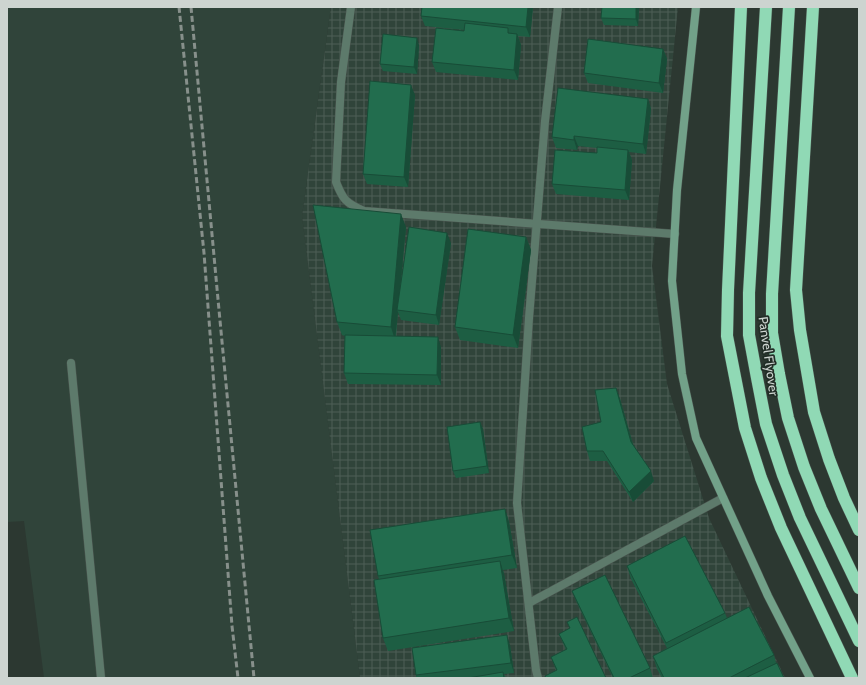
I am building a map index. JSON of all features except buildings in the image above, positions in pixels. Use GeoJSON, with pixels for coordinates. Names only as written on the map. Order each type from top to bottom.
{"type":"FeatureCollection","features":[{"type":"Feature","properties":{"kind":"highway"},"geometry":{"type":"LineString","coordinates":[[741,7],[727,336],[745,428],[761,478],[781,528],[852,678]]}},
{"type":"Feature","properties":{"kind":"highway","name":"Panvel Flyover"},"geometry":{"type":"LineString","coordinates":[[766,7],[748,294],[749,335],[766,424],[783,474],[800,518],[859,641]]}},
{"type":"Feature","properties":{"kind":"highway","name":"Panvel Flyover"},"geometry":{"type":"LineString","coordinates":[[789,7],[772,294],[772,333],[788,418],[804,467],[821,509],[859,588]]}},
{"type":"Feature","properties":{"kind":"highway"},"geometry":{"type":"LineString","coordinates":[[813,7],[796,290],[799,324],[814,412],[829,459],[844,498],[859,530]]}},
{"type":"Feature","properties":{"kind":"street"},"geometry":{"type":"LineString","coordinates":[[351,7],[341,82],[336,174],[336,182],[341,196],[350,205],[364,211],[675,234]]}},
{"type":"Feature","properties":{"kind":"street"},"geometry":{"type":"LineString","coordinates":[[538,678],[517,503],[529,318],[545,121],[558,7]]}},
{"type":"Feature","properties":{"kind":"street"},"geometry":{"type":"LineString","coordinates":[[696,7],[677,190],[672,281],[682,374],[696,438],[768,596],[810,678]]}},
{"type":"Feature","properties":{"kind":"street"},"geometry":{"type":"LineString","coordinates":[[71,363],[101,678]]}},
{"type":"Feature","properties":{"kind":"street"},"geometry":{"type":"LineString","coordinates":[[528,603],[723,498]]}},
{"type":"Feature","properties":{"kind":"shaded area"},"geometry":{"type":"Polygon","coordinates":[[[7,7],[331,7],[302,216],[360,678],[44,678],[24,521],[7,522],[7,7]]]}},
{"type":"Feature","properties":{"kind":"shaded area"},"geometry":{"type":"Polygon","coordinates":[[[331,7],[678,7],[652,266],[667,384],[709,518],[785,678],[360,678],[302,216],[331,7]]]}},
{"type":"Feature","properties":{"kind":"railway"},"geometry":{"type":"LineString","coordinates":[[179,7],[204,253],[232,626],[238,678]]}},
{"type":"Feature","properties":{"kind":"railway"},"geometry":{"type":"LineString","coordinates":[[191,7],[254,678]]}}]}
